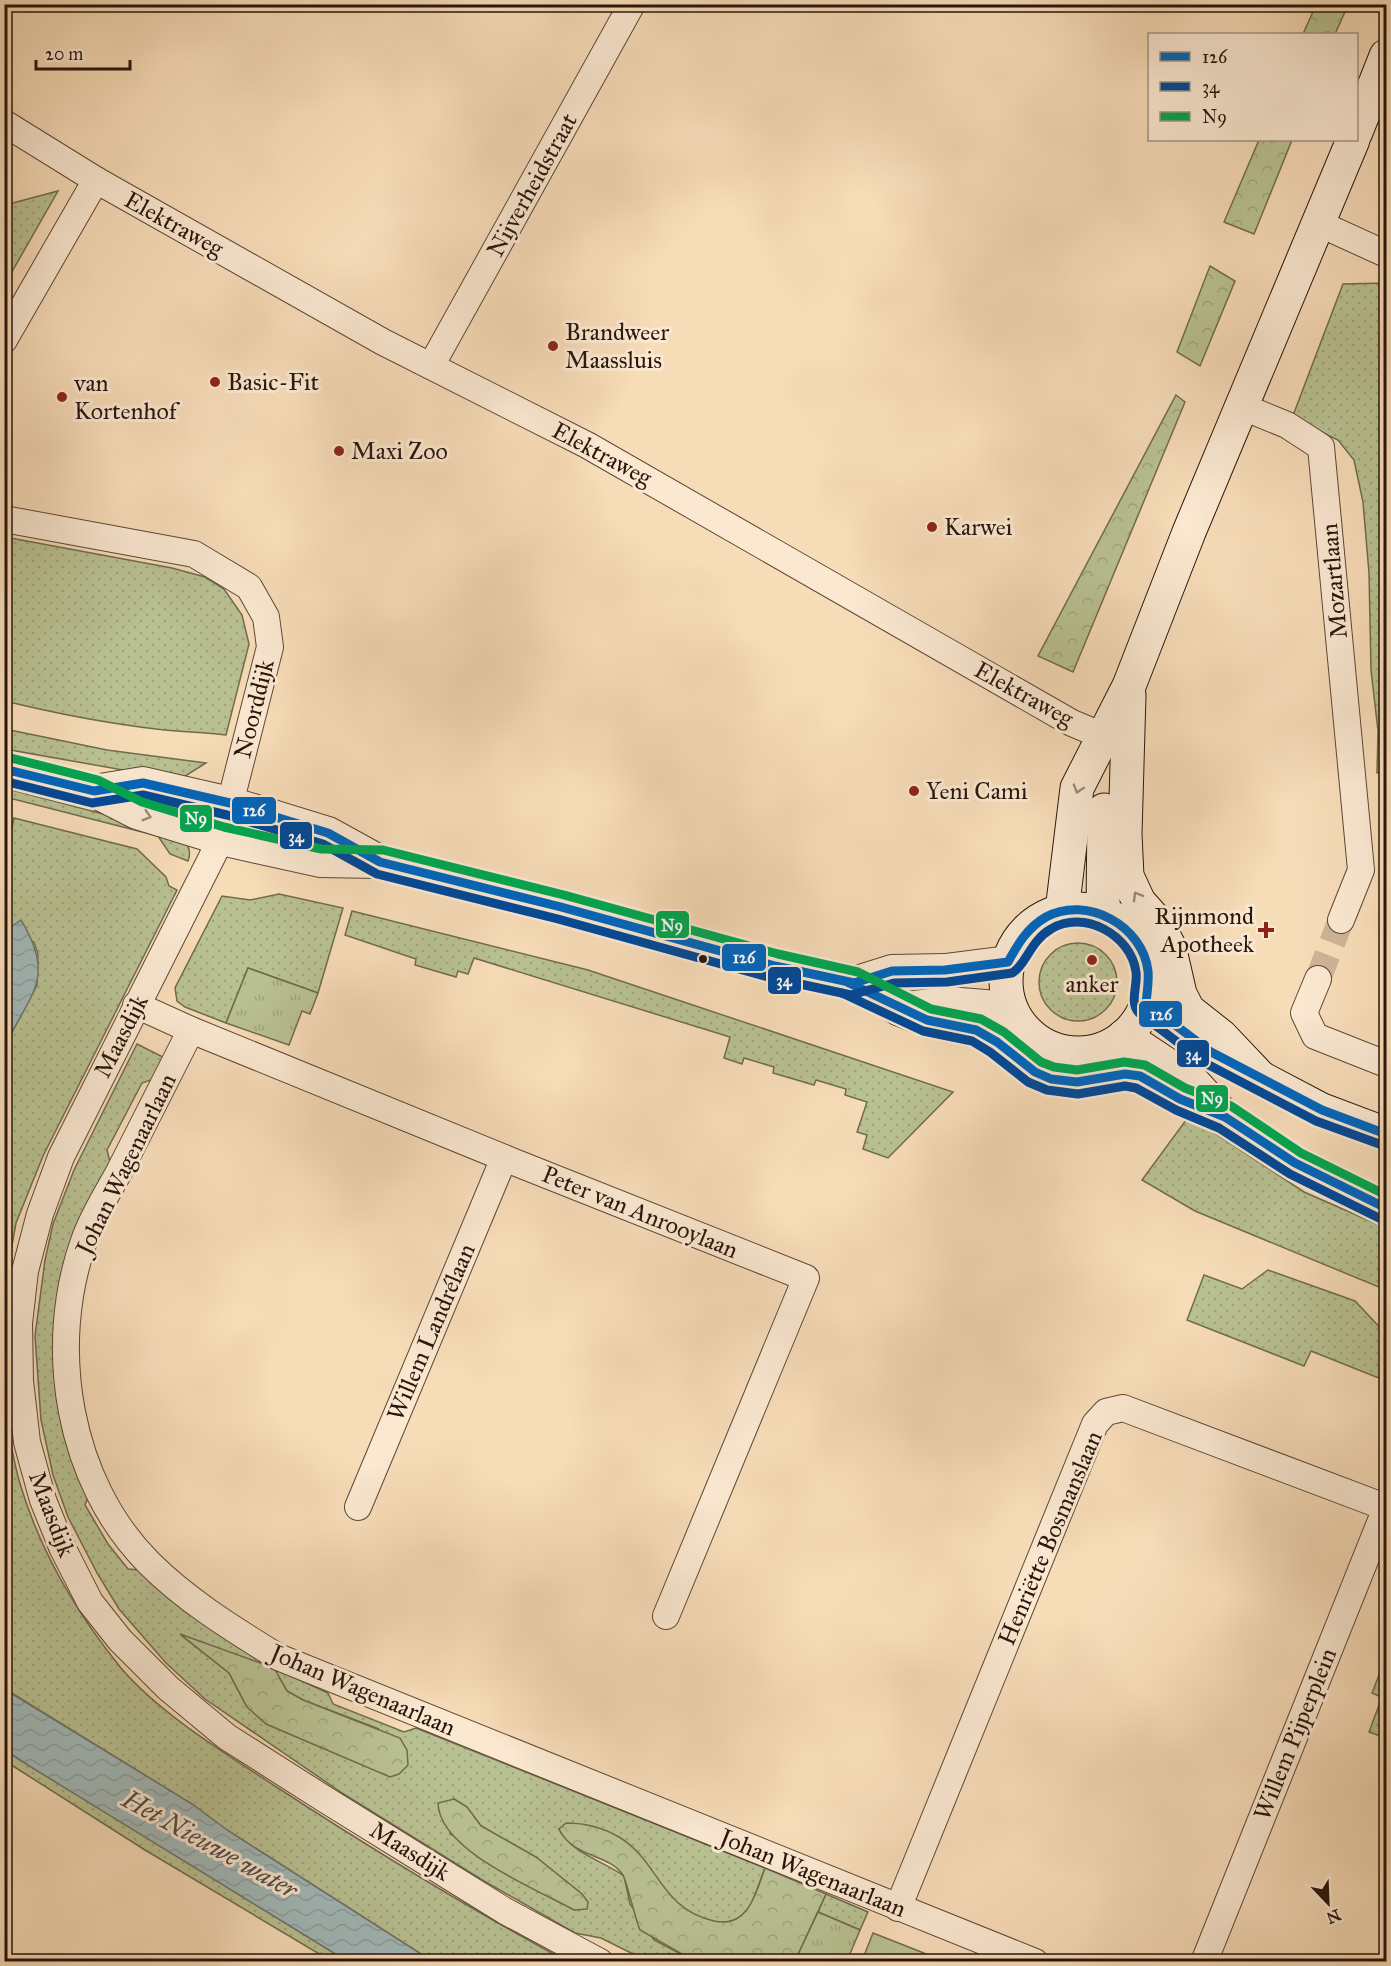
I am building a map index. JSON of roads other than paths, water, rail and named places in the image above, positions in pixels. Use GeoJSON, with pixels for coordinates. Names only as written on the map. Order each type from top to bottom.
{"type":"FeatureCollection","features":[{"type":"Feature","properties":{"kind":"main road"},"geometry":{"type":"LineString","coordinates":[[1358,127],[1386,56]]}},
{"type":"Feature","properties":{"kind":"main road"},"geometry":{"type":"LineString","coordinates":[[1062,911],[1077,788],[1129,686],[1189,532],[1320,224],[1353,141]]}},
{"type":"Feature","properties":{"kind":"main road"},"geometry":{"type":"LineString","coordinates":[[1129,686],[1125,834],[1127,876],[1139,902],[1156,921],[1169,946],[1180,994],[1188,1010],[1221,1036],[1261,1078]]}},
{"type":"Feature","properties":{"kind":"main road"},"geometry":{"type":"LineString","coordinates":[[1103,736],[1103,914]]}},
{"type":"Feature","properties":{"kind":"main road"},"geometry":{"type":"LineString","coordinates":[[1083,910],[1103,914],[1128,930],[1144,954],[1150,983],[1146,1003],[1138,1021],[1124,1036],[1094,1051],[1060,1051],[1031,1036],[1011,1008],[1006,985],[1008,962],[1016,944],[1028,929],[1044,918],[1062,911],[1083,910]]}},
{"type":"Feature","properties":{"kind":"main road"},"geometry":{"type":"LineString","coordinates":[[1146,1003],[1211,1052],[1322,1110],[1386,1134]]}},
{"type":"Feature","properties":{"kind":"main road"},"geometry":{"type":"LineString","coordinates":[[899,1008],[927,1020],[976,1030],[997,1042],[1035,1072],[1051,1079],[1077,1082],[1125,1074],[1140,1076],[1180,1099],[1225,1118],[1295,1163],[1386,1208]]}},
{"type":"Feature","properties":{"kind":"main road"},"geometry":{"type":"LineString","coordinates":[[1124,1036],[1192,1081],[1225,1118]]}},
{"type":"Feature","properties":{"kind":"street","name":"Nijverheidstraat"},"geometry":{"type":"LineString","coordinates":[[431,366],[632,4]]}},
{"type":"Feature","properties":{"kind":"street","name":"Elektraweg"},"geometry":{"type":"LineString","coordinates":[[4,123],[96,180],[383,342],[587,445],[1072,723],[1103,736]]}},
{"type":"Feature","properties":{"kind":"street"},"geometry":{"type":"LineString","coordinates":[[4,340],[96,180]]}},
{"type":"Feature","properties":{"kind":"street"},"geometry":{"type":"LineString","coordinates":[[1320,224],[1386,254]]}},
{"type":"Feature","properties":{"kind":"street","name":"Mozartlaan"},"geometry":{"type":"LineString","coordinates":[[1243,407],[1287,425],[1321,447],[1361,870],[1341,920]]}},
{"type":"Feature","properties":{"kind":"street","name":"Noorddijk"},"geometry":{"type":"LineString","coordinates":[[4,519],[194,554],[249,587],[266,617],[270,647],[221,839]]}},
{"type":"Feature","properties":{"kind":"street"},"geometry":{"type":"LineString","coordinates":[[4,769],[94,791],[137,813],[221,839],[320,861],[380,862],[561,907],[775,966],[854,983],[899,1008],[947,1003],[1011,1008]]}},
{"type":"Feature","properties":{"kind":"street"},"geometry":{"type":"LineString","coordinates":[[94,791],[143,783],[230,803],[328,833],[380,862]]}},
{"type":"Feature","properties":{"kind":"street","name":"Maasdijk"},"geometry":{"type":"LineString","coordinates":[[221,839],[61,1157],[40,1214],[25,1272],[19,1323],[20,1381],[27,1442],[42,1500],[62,1547],[90,1602],[120,1640],[168,1688],[227,1737],[505,1911],[600,1962]]}},
{"type":"Feature","properties":{"kind":"street"},"geometry":{"type":"LineString","coordinates":[[854,983],[892,971],[945,969],[1008,962]]}},
{"type":"Feature","properties":{"kind":"street"},"geometry":{"type":"LineString","coordinates":[[1318,979],[1304,1013],[1315,1036],[1386,1064]]}},
{"type":"Feature","properties":{"kind":"street","name":"Peter van Anrooylaan"},"geometry":{"type":"LineString","coordinates":[[136,1005],[191,1030],[504,1158],[806,1278],[666,1616]]}},
{"type":"Feature","properties":{"kind":"street","name":"Johan Wagenaarlaan"},"geometry":{"type":"LineString","coordinates":[[191,1030],[84,1240],[66,1324],[67,1380],[76,1431],[92,1477],[124,1533],[149,1563],[190,1598],[278,1657],[1035,1962]]}},
{"type":"Feature","properties":{"kind":"street","name":"Willem Landrélaan"},"geometry":{"type":"LineString","coordinates":[[357,1507],[504,1158]]}},
{"type":"Feature","properties":{"kind":"street","name":"Henriëtte Bosmanslaan"},"geometry":{"type":"LineString","coordinates":[[898,1908],[1095,1424],[1107,1412],[1123,1408],[1386,1508]]}},
{"type":"Feature","properties":{"kind":"street","name":"Willem Pijperplein"},"geometry":{"type":"LineString","coordinates":[[1204,1962],[1386,1508]]}},
{"type":"Feature","properties":{"kind":"water"},"geometry":{"type":"Polygon","coordinates":[[[21,920],[37,957],[38,971],[31,998],[5,1045],[4,955],[9,945],[5,931],[21,920]]]}},
{"type":"Feature","properties":{"kind":"water","name":"Het Nieuwe water"},"geometry":{"type":"Polygon","coordinates":[[[4,1689],[192,1804],[227,1830],[432,1961],[347,1961],[31,1767],[5,1750],[4,1689]]]}},
{"type":"Feature","properties":{"kind":"tunnel"},"geometry":{"type":"LineString","coordinates":[[1318,979],[1341,920]]}},
{"type":"Feature","properties":{"kind":"place","name":"Brandweer Maassluis"},"geometry":{"type":"Point","coordinates":[553,346]}},
{"type":"Feature","properties":{"kind":"place","name":"Basic-Fit"},"geometry":{"type":"Point","coordinates":[215,382]}},
{"type":"Feature","properties":{"kind":"place","name":"van Kortenhof"},"geometry":{"type":"Point","coordinates":[62,397]}},
{"type":"Feature","properties":{"kind":"place","name":"Maxi Zoo"},"geometry":{"type":"Point","coordinates":[339,451]}},
{"type":"Feature","properties":{"kind":"place","name":"Karwei"},"geometry":{"type":"Point","coordinates":[932,527]}},
{"type":"Feature","properties":{"kind":"place","name":"Yeni Cami"},"geometry":{"type":"Point","coordinates":[914,791]}},
{"type":"Feature","properties":{"kind":"place","name":"Rijnmond Apotheek"},"geometry":{"type":"Point","coordinates":[1266,930]}},
{"type":"Feature","properties":{"kind":"place","name":"anker"},"geometry":{"type":"Point","coordinates":[1092,960]}}]}
